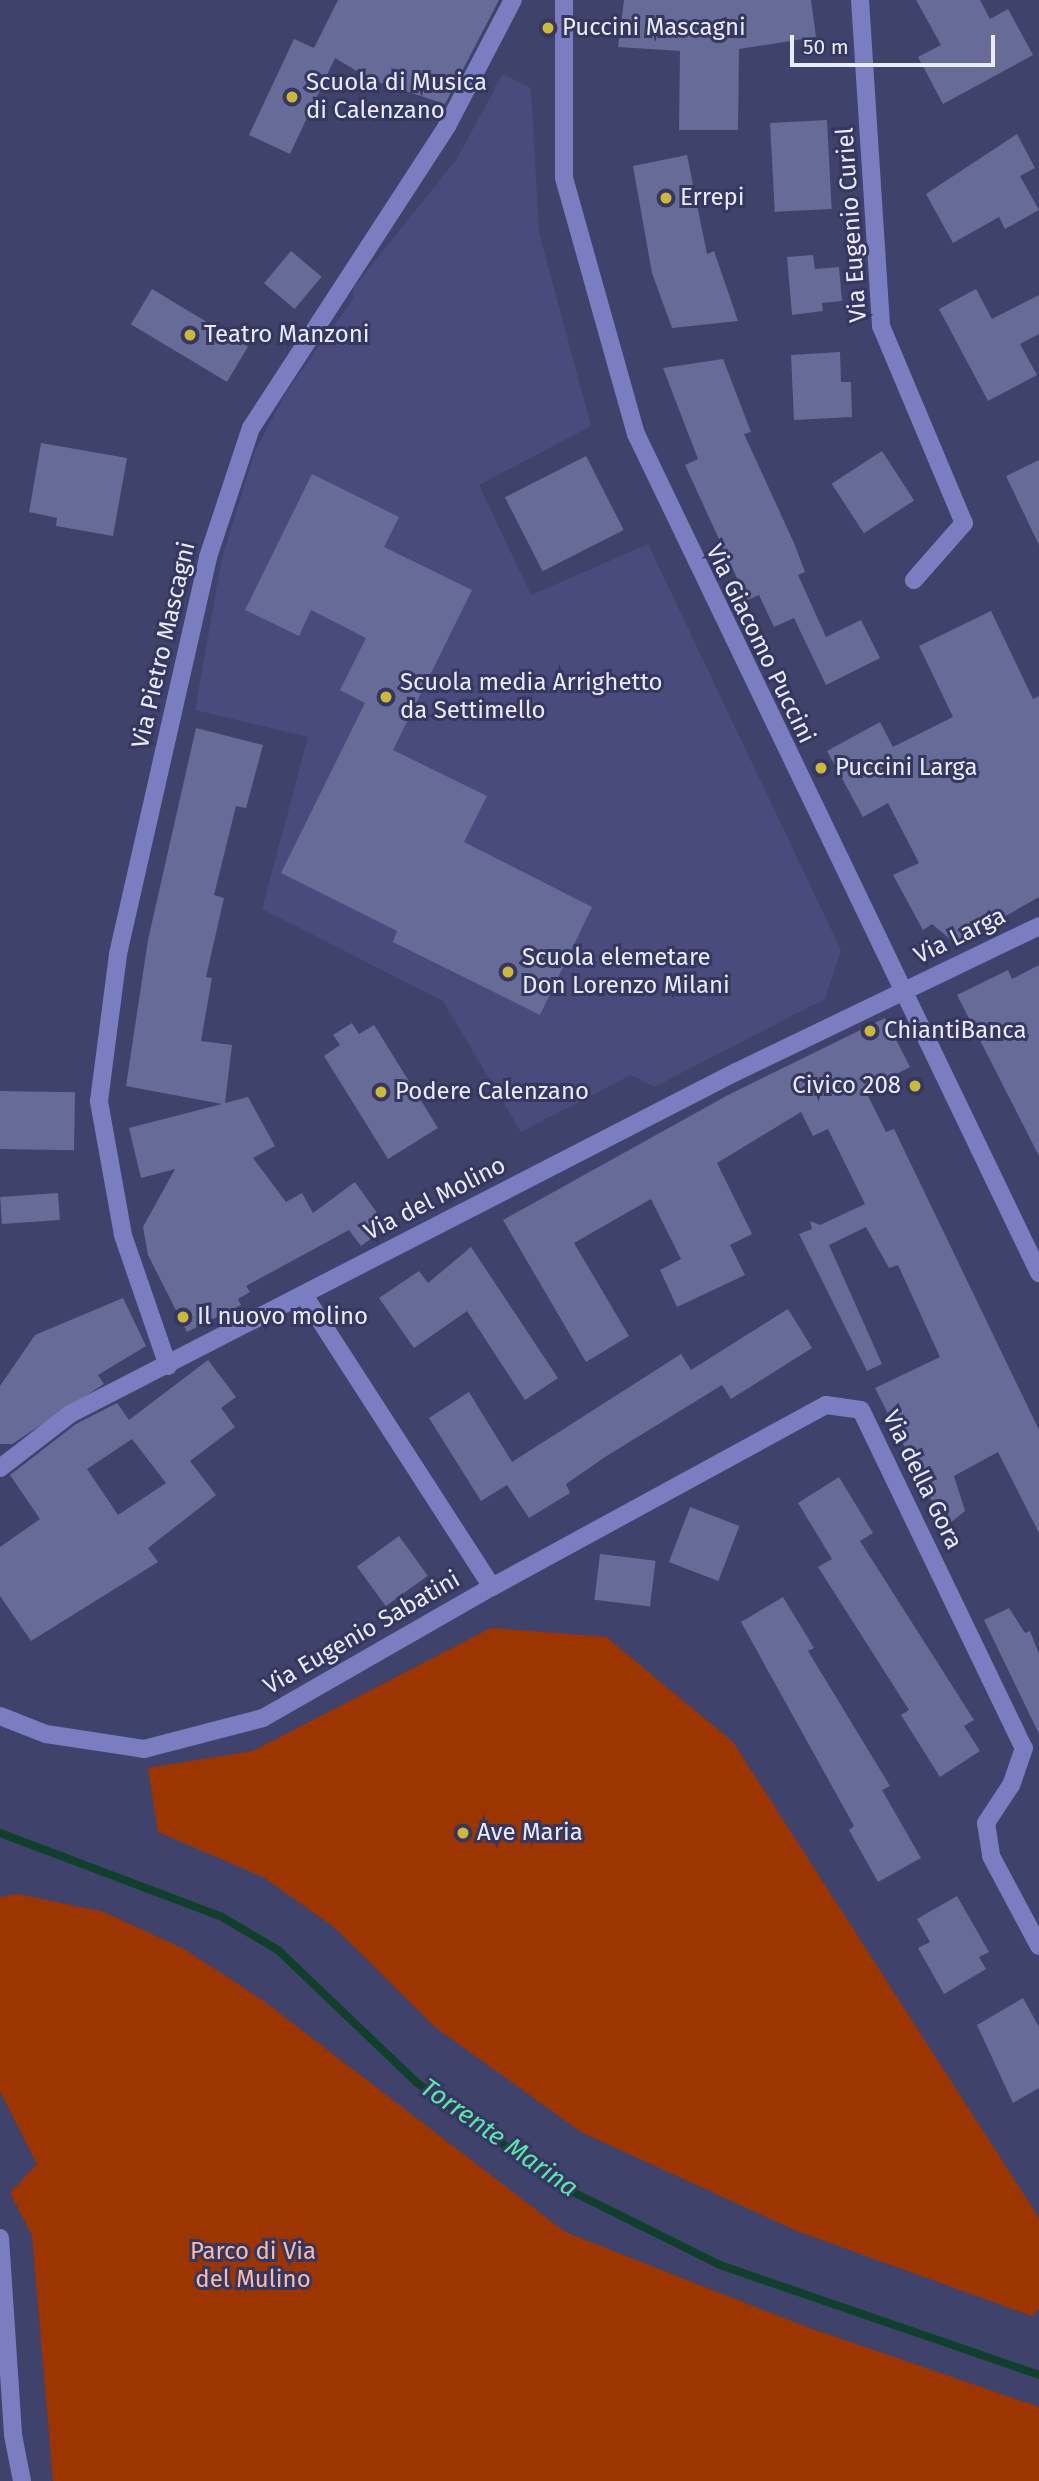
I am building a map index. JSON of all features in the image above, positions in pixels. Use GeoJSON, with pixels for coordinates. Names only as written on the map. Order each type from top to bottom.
{"type":"FeatureCollection","features":[{"type":"Feature","properties":{"kind":"street","name":"Via Pietro Mascagni"},"geometry":{"type":"LineString","coordinates":[[168,1366],[122,1235],[99,1101],[118,954],[208,557],[251,428],[447,126],[513,0]]}},
{"type":"Feature","properties":{"kind":"street","name":"Via Giacomo Puccini"},"geometry":{"type":"LineString","coordinates":[[564,0],[564,178],[628,411],[668,513],[1039,1273]]}},
{"type":"Feature","properties":{"kind":"street","name":"Via Eugenio Curiel"},"geometry":{"type":"LineString","coordinates":[[860,0],[881,326],[964,523],[914,580]]}},
{"type":"Feature","properties":{"kind":"street","name":"Via Larga"},"geometry":{"type":"LineString","coordinates":[[904,992],[1039,926]]}},
{"type":"Feature","properties":{"kind":"street","name":"Via del Molino"},"geometry":{"type":"LineString","coordinates":[[0,1468],[70,1414],[904,992]]}},
{"type":"Feature","properties":{"kind":"street","name":"Via Eugenio Sabatini"},"geometry":{"type":"LineString","coordinates":[[0,1716],[46,1734],[144,1749],[263,1718],[492,1587],[304,1295]]}},
{"type":"Feature","properties":{"kind":"street","name":"Via della Gora"},"geometry":{"type":"LineString","coordinates":[[492,1587],[826,1405],[861,1410],[1024,1748],[1011,1785],[986,1823],[991,1856],[1039,1945]]}},
{"type":"Feature","properties":{"kind":"street"},"geometry":{"type":"LineString","coordinates":[[0,2238],[13,2435],[22,2481]]}},
{"type":"Feature","properties":{"kind":"shaded area"},"geometry":{"type":"Polygon","coordinates":[[[503,74],[531,88],[539,232],[591,426],[479,485],[531,595],[648,544],[841,950],[825,999],[654,1087],[631,1075],[521,1132],[443,1001],[262,909],[308,737],[195,710],[222,558],[255,451],[287,391],[353,299],[354,287],[456,160],[503,74]]]}},
{"type":"Feature","properties":{"kind":"green space"},"geometry":{"type":"Polygon","coordinates":[[[491,1628],[606,1637],[733,1742],[1039,2218],[1039,2309],[1032,2316],[797,2231],[581,2132],[435,2027],[334,1927],[263,1877],[158,1832],[148,1768],[253,1751],[491,1628]]]}},
{"type":"Feature","properties":{"kind":"green space","name":"Parco di Via del Mulino"},"geometry":{"type":"Polygon","coordinates":[[[18,1894],[104,1912],[184,1949],[265,2002],[565,2232],[804,2326],[1039,2407],[1039,2481],[53,2481],[32,2235],[10,2193],[37,2164],[0,2091],[0,1897],[18,1894]]]}},
{"type":"Feature","properties":{"kind":"building"},"geometry":{"type":"Polygon","coordinates":[[[338,0],[499,0],[445,104],[372,80],[335,58],[290,154],[249,135],[294,39],[314,48],[338,0]]]}},
{"type":"Feature","properties":{"kind":"building"},"geometry":{"type":"Polygon","coordinates":[[[624,0],[811,0],[816,37],[739,49],[738,130],[679,130],[680,51],[618,47],[624,0]]]}},
{"type":"Feature","properties":{"kind":"building"},"geometry":{"type":"Polygon","coordinates":[[[916,0],[980,0],[990,19],[1008,9],[1033,55],[943,104],[918,57],[941,45],[916,0]]]}},
{"type":"Feature","properties":{"kind":"building"},"geometry":{"type":"Polygon","coordinates":[[[827,120],[832,209],[775,212],[770,123],[827,120]]]}},
{"type":"Feature","properties":{"kind":"building"},"geometry":{"type":"Polygon","coordinates":[[[1017,134],[1035,168],[1020,176],[1039,210],[1005,229],[999,217],[953,243],[926,194],[1017,134]]]}},
{"type":"Feature","properties":{"kind":"building"},"geometry":{"type":"Polygon","coordinates":[[[687,155],[707,254],[714,251],[738,321],[672,328],[652,273],[633,166],[687,155]]]}},
{"type":"Feature","properties":{"kind":"building"},"geometry":{"type":"Polygon","coordinates":[[[291,251],[322,277],[295,309],[264,283],[291,251]]]}},
{"type":"Feature","properties":{"kind":"building"},"geometry":{"type":"Polygon","coordinates":[[[813,255],[815,269],[839,267],[842,301],[822,303],[823,311],[792,315],[787,257],[813,255]]]}},
{"type":"Feature","properties":{"kind":"building","name":"Teatro Manzoni"},"geometry":{"type":"Polygon","coordinates":[[[152,289],[248,347],[227,382],[131,324],[152,289]]]}},
{"type":"Feature","properties":{"kind":"building"},"geometry":{"type":"Polygon","coordinates":[[[976,289],[992,319],[1039,295],[1039,334],[1020,344],[1037,375],[988,401],[939,309],[976,289]]]}},
{"type":"Feature","properties":{"kind":"building"},"geometry":{"type":"Polygon","coordinates":[[[840,352],[841,382],[851,382],[852,417],[794,420],[791,355],[840,352]]]}},
{"type":"Feature","properties":{"kind":"building"},"geometry":{"type":"Polygon","coordinates":[[[723,359],[751,432],[744,434],[794,543],[805,572],[798,575],[826,637],[861,620],[880,658],[826,685],[794,618],[774,627],[759,595],[747,600],[685,465],[698,459],[663,368],[723,359]]]}},
{"type":"Feature","properties":{"kind":"building"},"geometry":{"type":"Polygon","coordinates":[[[41,443],[127,458],[113,536],[56,526],[57,518],[29,512],[41,443]]]}},
{"type":"Feature","properties":{"kind":"building"},"geometry":{"type":"Polygon","coordinates":[[[882,451],[914,500],[864,533],[832,484],[882,451]]]}},
{"type":"Feature","properties":{"kind":"building"},"geometry":{"type":"Polygon","coordinates":[[[586,456],[624,530],[543,571],[505,497],[586,456]]]}},
{"type":"Feature","properties":{"kind":"building"},"geometry":{"type":"Polygon","coordinates":[[[1039,460],[1039,545],[1006,476],[1039,460]]]}},
{"type":"Feature","properties":{"kind":"building","name":"Scuola media Arrighetto da Settimello"},"geometry":{"type":"Polygon","coordinates":[[[312,474],[399,517],[384,547],[472,590],[393,750],[487,796],[464,842],[592,907],[540,1015],[393,942],[397,931],[281,873],[365,703],[340,690],[366,638],[311,610],[299,636],[245,610],[312,474]]]}},
{"type":"Feature","properties":{"kind":"building"},"geometry":{"type":"Polygon","coordinates":[[[991,611],[1033,699],[1039,696],[1039,897],[956,944],[932,924],[923,930],[893,875],[919,863],[888,803],[863,817],[827,751],[880,722],[893,747],[953,717],[919,646],[991,611]]]}},
{"type":"Feature","properties":{"kind":"building"},"geometry":{"type":"Polygon","coordinates":[[[196,728],[263,745],[246,808],[236,806],[214,895],[224,898],[206,977],[212,978],[201,1041],[232,1045],[225,1103],[248,1097],[275,1146],[253,1158],[286,1202],[302,1193],[313,1213],[355,1182],[387,1227],[361,1246],[349,1230],[246,1286],[250,1292],[238,1299],[241,1305],[187,1332],[148,1255],[143,1227],[175,1169],[141,1178],[129,1128],[222,1104],[126,1086],[148,940],[196,728]]]}},
{"type":"Feature","properties":{"kind":"building"},"geometry":{"type":"Polygon","coordinates":[[[1039,965],[1039,1156],[957,995],[1008,970],[1012,979],[1039,965]]]}},
{"type":"Feature","properties":{"kind":"building"},"geometry":{"type":"Polygon","coordinates":[[[885,1018],[910,1067],[865,1090],[886,1132],[894,1129],[1039,1430],[1039,1533],[998,1452],[954,1476],[965,1511],[945,1527],[875,1388],[940,1357],[898,1265],[889,1268],[866,1227],[829,1245],[882,1364],[867,1371],[799,1234],[812,1229],[810,1221],[820,1225],[865,1204],[828,1129],[813,1136],[801,1112],[717,1163],[752,1234],[730,1245],[745,1275],[677,1307],[660,1270],[681,1259],[651,1199],[574,1243],[629,1336],[586,1362],[503,1220],[728,1095],[885,1018]]]}},
{"type":"Feature","properties":{"kind":"building","name":"Podere Calenzano"},"geometry":{"type":"Polygon","coordinates":[[[352,1023],[359,1034],[374,1025],[438,1128],[388,1159],[324,1056],[340,1045],[333,1035],[352,1023]]]}},
{"type":"Feature","properties":{"kind":"building"},"geometry":{"type":"Polygon","coordinates":[[[0,1091],[75,1092],[74,1150],[0,1149],[0,1091]]]}},
{"type":"Feature","properties":{"kind":"building"},"geometry":{"type":"Polygon","coordinates":[[[58,1193],[60,1220],[2,1224],[0,1197],[58,1193]]]}},
{"type":"Feature","properties":{"kind":"building"},"geometry":{"type":"Polygon","coordinates":[[[471,1247],[558,1378],[525,1400],[467,1311],[414,1348],[379,1298],[419,1271],[428,1283],[471,1247]]]}},
{"type":"Feature","properties":{"kind":"building"},"geometry":{"type":"Polygon","coordinates":[[[123,1298],[146,1346],[98,1375],[104,1384],[12,1444],[0,1444],[0,1386],[35,1335],[123,1298]]]}},
{"type":"Feature","properties":{"kind":"building"},"geometry":{"type":"Polygon","coordinates":[[[788,1309],[812,1348],[731,1399],[722,1385],[605,1457],[566,1484],[570,1493],[529,1518],[507,1485],[481,1501],[429,1418],[469,1392],[512,1462],[681,1354],[691,1370],[788,1309]]]}},
{"type":"Feature","properties":{"kind":"building"},"geometry":{"type":"Polygon","coordinates":[[[208,1360],[236,1397],[221,1408],[235,1427],[190,1461],[216,1495],[148,1548],[158,1562],[31,1641],[0,1596],[0,1547],[40,1519],[10,1475],[76,1424],[117,1403],[129,1420],[208,1360]],[[132,1439],[87,1469],[118,1515],[166,1483],[132,1439]]]}},
{"type":"Feature","properties":{"kind":"building"},"geometry":{"type":"Polygon","coordinates":[[[839,1477],[873,1533],[860,1541],[974,1720],[964,1726],[980,1751],[940,1777],[901,1715],[909,1710],[818,1567],[832,1559],[798,1503],[839,1477]]]}},
{"type":"Feature","properties":{"kind":"building"},"geometry":{"type":"Polygon","coordinates":[[[690,1507],[739,1526],[718,1581],[669,1562],[690,1507]]]}},
{"type":"Feature","properties":{"kind":"building"},"geometry":{"type":"Polygon","coordinates":[[[399,1536],[428,1576],[386,1606],[357,1567],[399,1536]]]}},
{"type":"Feature","properties":{"kind":"building"},"geometry":{"type":"Polygon","coordinates":[[[600,1554],[656,1561],[650,1606],[594,1600],[600,1554]]]}},
{"type":"Feature","properties":{"kind":"building"},"geometry":{"type":"Polygon","coordinates":[[[783,1597],[814,1648],[808,1651],[890,1786],[882,1790],[921,1858],[878,1882],[849,1830],[854,1826],[741,1622],[783,1597]]]}},
{"type":"Feature","properties":{"kind":"building"},"geometry":{"type":"Polygon","coordinates":[[[1009,1608],[1025,1633],[1030,1631],[1039,1654],[1039,1734],[984,1620],[1009,1608]]]}},
{"type":"Feature","properties":{"kind":"building"},"geometry":{"type":"Polygon","coordinates":[[[957,1896],[989,1952],[979,1957],[986,1969],[944,1994],[918,1948],[930,1942],[917,1919],[957,1896]]]}},
{"type":"Feature","properties":{"kind":"building"},"geometry":{"type":"Polygon","coordinates":[[[1023,1998],[1039,2027],[1039,2088],[1013,2103],[977,2025],[1023,1998]]]}},
{"type":"Feature","properties":{"kind":"waterway","name":"Torrente Marina"},"geometry":{"type":"LineString","coordinates":[[0,1833],[222,1917],[278,1950],[416,2082],[563,2187],[720,2265],[1039,2375]]}},
{"type":"Feature","properties":{"kind":"place","name":"Puccini Mascagni"},"geometry":{"type":"Point","coordinates":[548,28]}},
{"type":"Feature","properties":{"kind":"place","name":"Scuola di Musica di Calenzano"},"geometry":{"type":"Point","coordinates":[292,97]}},
{"type":"Feature","properties":{"kind":"place","name":"Errepi"},"geometry":{"type":"Point","coordinates":[666,198]}},
{"type":"Feature","properties":{"kind":"place","name":"Teatro Manzoni"},"geometry":{"type":"Point","coordinates":[190,335]}},
{"type":"Feature","properties":{"kind":"place","name":"Scuola media Arrighetto da Settimello"},"geometry":{"type":"Point","coordinates":[386,697]}},
{"type":"Feature","properties":{"kind":"place","name":"Puccini Larga"},"geometry":{"type":"Point","coordinates":[821,768]}},
{"type":"Feature","properties":{"kind":"place","name":"Scuola elemetare Don Lorenzo Milani"},"geometry":{"type":"Point","coordinates":[508,972]}},
{"type":"Feature","properties":{"kind":"place","name":"ChiantiBanca"},"geometry":{"type":"Point","coordinates":[870,1031]}},
{"type":"Feature","properties":{"kind":"place","name":"Civico 208"},"geometry":{"type":"Point","coordinates":[915,1086]}},
{"type":"Feature","properties":{"kind":"place","name":"Podere Calenzano"},"geometry":{"type":"Point","coordinates":[381,1092]}},
{"type":"Feature","properties":{"kind":"place","name":"Il nuovo molino"},"geometry":{"type":"Point","coordinates":[183,1317]}},
{"type":"Feature","properties":{"kind":"place","name":"Ave Maria"},"geometry":{"type":"Point","coordinates":[463,1833]}}]}
